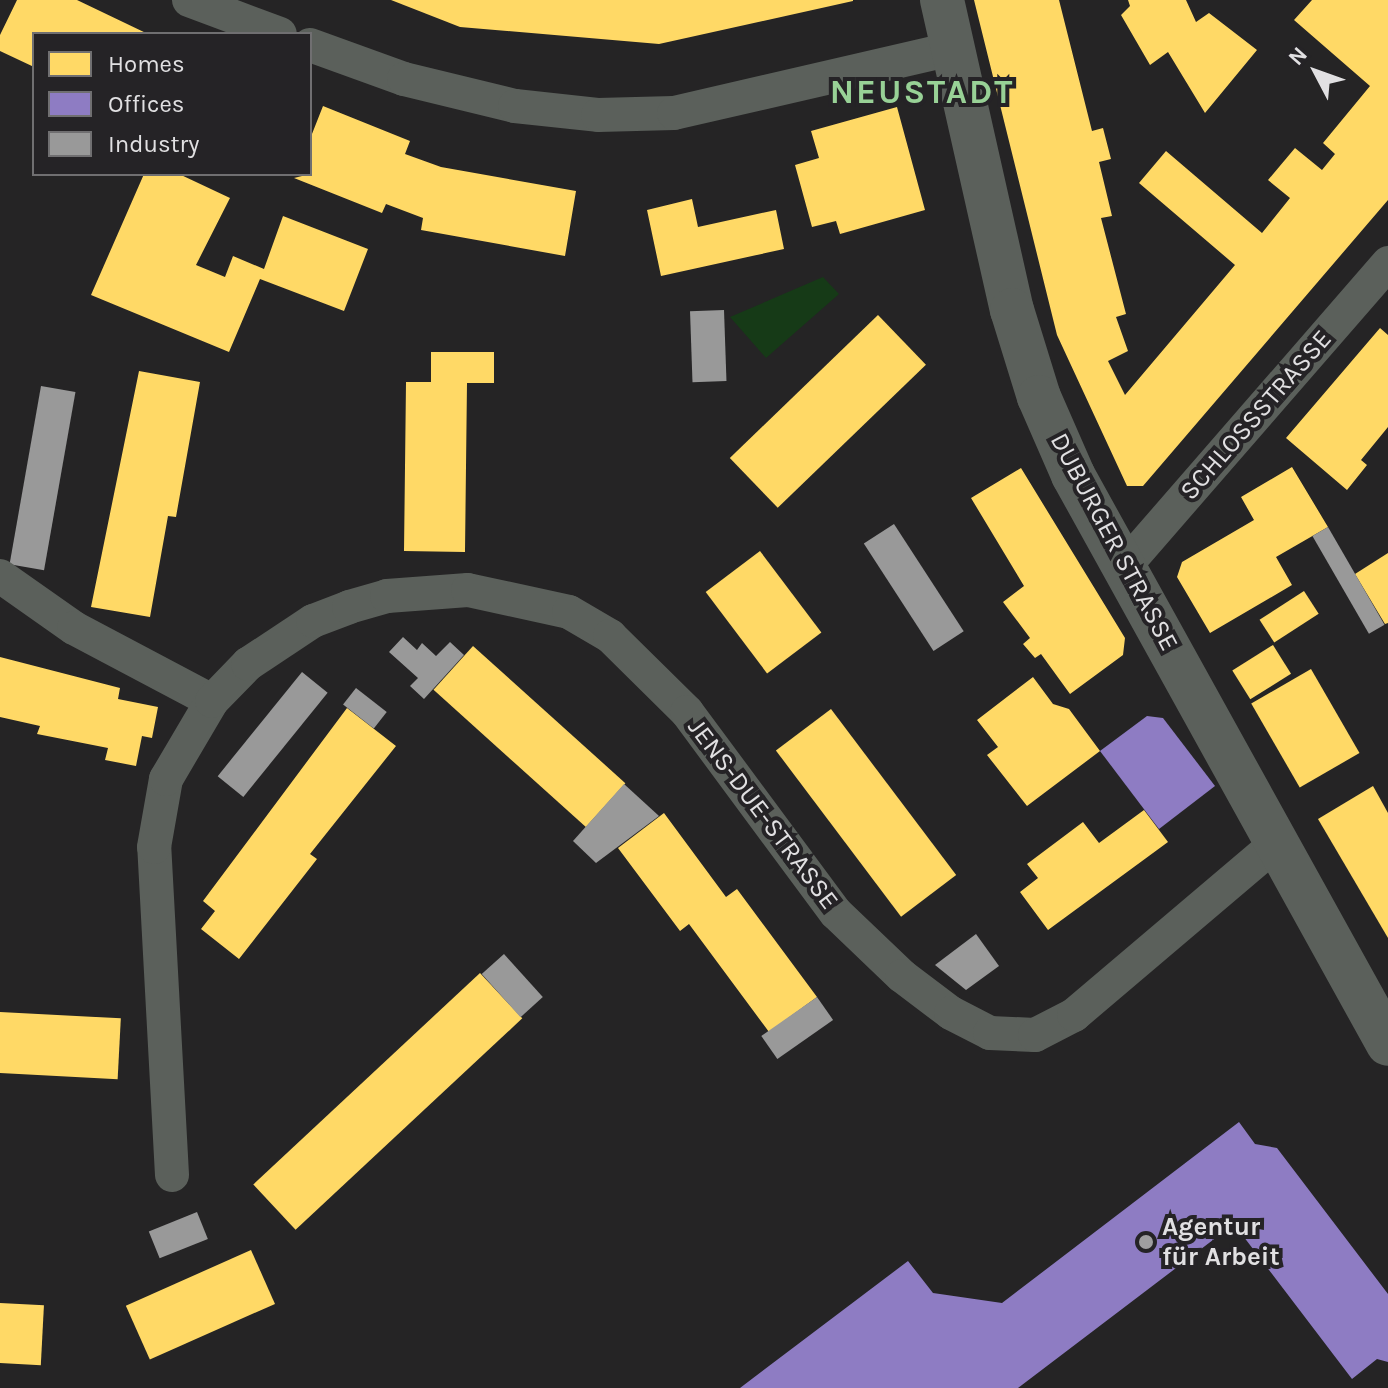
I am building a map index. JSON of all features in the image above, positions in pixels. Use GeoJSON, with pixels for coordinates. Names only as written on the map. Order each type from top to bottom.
{"type":"FeatureCollection","features":[{"type":"Feature","properties":{"kind":"street"},"geometry":{"type":"LineString","coordinates":[[189,0],[275,32]]}},
{"type":"Feature","properties":{"kind":"street","name":"DUBURGER STRASSE"},"geometry":{"type":"LineString","coordinates":[[942,0],[1012,310],[1039,397],[1073,475],[1279,841],[1388,1044]]}},
{"type":"Feature","properties":{"kind":"street"},"geometry":{"type":"LineString","coordinates":[[312,46],[418,82],[515,106],[598,115],[674,113],[951,49]]}},
{"type":"Feature","properties":{"kind":"street","name":"SCHLOSSSTRASSE"},"geometry":{"type":"LineString","coordinates":[[1124,567],[1388,263]]}},
{"type":"Feature","properties":{"kind":"street"},"geometry":{"type":"LineString","coordinates":[[0,576],[74,628],[212,701]]}},
{"type":"Feature","properties":{"kind":"street","name":"JENS-DUE-STRASSE"},"geometry":{"type":"LineString","coordinates":[[172,1175],[157,818],[166,779],[212,701],[279,641],[313,621],[387,596],[468,590],[569,612],[610,636],[687,712],[836,913],[902,976],[951,1013],[990,1033],[1035,1035],[1074,1015],[1279,841]]}},
{"type":"Feature","properties":{"kind":"green space"},"geometry":{"type":"Polygon","coordinates":[[[823,277],[839,294],[766,358],[730,317],[823,277]]]}},
{"type":"Feature","properties":{"kind":"building: Homes"},"geometry":{"type":"Polygon","coordinates":[[[17,0],[77,0],[144,32],[32,32],[32,66],[0,51],[0,35],[17,0]]]}},
{"type":"Feature","properties":{"kind":"building: Homes"},"geometry":{"type":"Polygon","coordinates":[[[391,0],[853,1],[659,44],[460,27],[391,0]]]}},
{"type":"Feature","properties":{"kind":"building: Homes"},"geometry":{"type":"Polygon","coordinates":[[[974,0],[1059,0],[1092,131],[1103,128],[1111,159],[1099,162],[1112,216],[1101,218],[1126,314],[1116,317],[1128,351],[1108,361],[1125,395],[1235,265],[1139,183],[1166,151],[1262,233],[1290,198],[1268,180],[1295,148],[1322,170],[1335,154],[1323,143],[1370,86],[1294,20],[1312,0],[1388,0],[1388,200],[1143,486],[1127,486],[1057,335],[974,0]]]}},
{"type":"Feature","properties":{"kind":"building: Homes"},"geometry":{"type":"Polygon","coordinates":[[[1128,0],[1186,0],[1196,22],[1209,13],[1257,50],[1205,113],[1168,52],[1150,65],[1121,15],[1130,6],[1128,0]]]}},
{"type":"Feature","properties":{"kind":"building: Homes"},"geometry":{"type":"Polygon","coordinates":[[[323,106],[410,141],[405,154],[441,167],[576,191],[565,256],[421,230],[423,218],[386,204],[382,213],[294,178],[312,176],[312,134],[323,106]]]}},
{"type":"Feature","properties":{"kind":"building: Homes"},"geometry":{"type":"Polygon","coordinates":[[[897,107],[925,210],[840,234],[836,221],[812,227],[795,165],[819,158],[811,131],[897,107]]]}},
{"type":"Feature","properties":{"kind":"building: Homes"},"geometry":{"type":"Polygon","coordinates":[[[143,176],[183,176],[230,198],[196,265],[225,277],[233,256],[264,269],[283,216],[368,249],[344,311],[260,279],[229,352],[91,295],[143,176]]]}},
{"type":"Feature","properties":{"kind":"building: Homes"},"geometry":{"type":"Polygon","coordinates":[[[692,199],[698,227],[776,210],[784,249],[661,276],[647,210],[692,199]]]}},
{"type":"Feature","properties":{"kind":"building: Homes"},"geometry":{"type":"Polygon","coordinates":[[[878,315],[926,365],[778,508],[730,458],[878,315]]]}},
{"type":"Feature","properties":{"kind":"building: Homes"},"geometry":{"type":"Polygon","coordinates":[[[1380,328],[1388,335],[1388,427],[1361,460],[1367,465],[1347,490],[1286,438],[1380,328]]]}},
{"type":"Feature","properties":{"kind":"building: Homes"},"geometry":{"type":"Polygon","coordinates":[[[431,352],[494,352],[494,383],[467,383],[465,552],[404,551],[406,382],[431,382],[431,352]]]}},
{"type":"Feature","properties":{"kind":"building: Homes"},"geometry":{"type":"Polygon","coordinates":[[[139,371],[200,382],[176,517],[168,516],[150,617],[91,607],[139,371]]]}},
{"type":"Feature","properties":{"kind":"building: Homes"},"geometry":{"type":"Polygon","coordinates":[[[1292,467],[1328,527],[1276,557],[1292,585],[1210,633],[1177,577],[1182,562],[1254,520],[1241,497],[1292,467]]]}},
{"type":"Feature","properties":{"kind":"building: Homes"},"geometry":{"type":"Polygon","coordinates":[[[1021,468],[1125,638],[1123,655],[1070,694],[1041,654],[1035,658],[1023,644],[1030,638],[1003,602],[1024,586],[971,498],[1021,468]]]}},
{"type":"Feature","properties":{"kind":"building: Homes"},"geometry":{"type":"Polygon","coordinates":[[[760,551],[821,632],[767,673],[706,592],[760,551]]]}},
{"type":"Feature","properties":{"kind":"building: Homes"},"geometry":{"type":"Polygon","coordinates":[[[1388,553],[1388,623],[1385,624],[1355,574],[1388,553]]]}},
{"type":"Feature","properties":{"kind":"building: Homes"},"geometry":{"type":"Polygon","coordinates":[[[1304,591],[1319,614],[1274,643],[1260,620],[1304,591]]]}},
{"type":"Feature","properties":{"kind":"building: Homes"},"geometry":{"type":"Polygon","coordinates":[[[1273,645],[1291,674],[1250,699],[1232,670],[1273,645]]]}},
{"type":"Feature","properties":{"kind":"building: Homes"},"geometry":{"type":"Polygon","coordinates":[[[473,646],[625,783],[586,827],[434,690],[473,646]]]}},
{"type":"Feature","properties":{"kind":"building: Homes"},"geometry":{"type":"Polygon","coordinates":[[[0,657],[120,688],[118,699],[158,707],[152,738],[142,736],[136,766],[105,760],[108,748],[37,734],[40,726],[0,717],[0,657]]]}},
{"type":"Feature","properties":{"kind":"building: Homes"},"geometry":{"type":"Polygon","coordinates":[[[1311,669],[1360,753],[1300,788],[1251,704],[1311,669]]]}},
{"type":"Feature","properties":{"kind":"building: Homes"},"geometry":{"type":"Polygon","coordinates":[[[1033,677],[1053,704],[1069,709],[1100,751],[1027,806],[987,755],[998,747],[977,720],[1033,677]]]}},
{"type":"Feature","properties":{"kind":"building: Homes"},"geometry":{"type":"Polygon","coordinates":[[[347,708],[396,746],[310,854],[317,859],[239,959],[201,929],[215,911],[203,901],[347,708]]]}},
{"type":"Feature","properties":{"kind":"building: Homes"},"geometry":{"type":"Polygon","coordinates":[[[831,709],[956,875],[901,917],[776,751],[831,709]]]}},
{"type":"Feature","properties":{"kind":"building: Homes"},"geometry":{"type":"Polygon","coordinates":[[[1373,786],[1388,813],[1388,938],[1318,819],[1373,786]]]}},
{"type":"Feature","properties":{"kind":"building: Homes"},"geometry":{"type":"Polygon","coordinates":[[[1144,810],[1168,842],[1048,930],[1020,892],[1038,878],[1027,864],[1083,822],[1099,843],[1144,810]]]}},
{"type":"Feature","properties":{"kind":"building: Homes"},"geometry":{"type":"Polygon","coordinates":[[[664,813],[726,897],[737,889],[817,997],[769,1032],[689,924],[680,931],[618,848],[664,813]]]}},
{"type":"Feature","properties":{"kind":"building: Homes"},"geometry":{"type":"Polygon","coordinates":[[[480,973],[522,1018],[296,1230],[253,1184],[480,973]]]}},
{"type":"Feature","properties":{"kind":"building: Homes"},"geometry":{"type":"Polygon","coordinates":[[[0,1012],[121,1018],[118,1079],[0,1073],[0,1012]]]}},
{"type":"Feature","properties":{"kind":"building: Homes"},"geometry":{"type":"Polygon","coordinates":[[[251,1250],[275,1304],[150,1360],[126,1306],[251,1250]]]}},
{"type":"Feature","properties":{"kind":"building: Homes"},"geometry":{"type":"Polygon","coordinates":[[[0,1303],[44,1305],[41,1365],[0,1363],[0,1303]]]}},
{"type":"Feature","properties":{"kind":"building: Offices"},"geometry":{"type":"Polygon","coordinates":[[[1147,716],[1163,718],[1215,786],[1159,829],[1100,751],[1147,716]]]}},
{"type":"Feature","properties":{"kind":"building: Offices","name":"Agentur für Arbeit"},"geometry":{"type":"Polygon","coordinates":[[[1239,1122],[1255,1144],[1277,1148],[1388,1294],[1388,1362],[1377,1359],[1352,1379],[1234,1224],[1018,1388],[740,1388],[908,1261],[933,1293],[1002,1303],[1239,1122]]]}},
{"type":"Feature","properties":{"kind":"building: Industry"},"geometry":{"type":"Polygon","coordinates":[[[724,310],[726,381],[692,382],[690,311],[724,310]]]}},
{"type":"Feature","properties":{"kind":"building: Industry"},"geometry":{"type":"Polygon","coordinates":[[[41,386],[75,392],[44,570],[10,564],[41,386]]]}},
{"type":"Feature","properties":{"kind":"building: Industry"},"geometry":{"type":"Polygon","coordinates":[[[894,524],[964,631],[934,651],[864,544],[894,524]]]}},
{"type":"Feature","properties":{"kind":"building: Industry"},"geometry":{"type":"Polygon","coordinates":[[[1328,527],[1384,625],[1369,634],[1312,536],[1328,527]]]}},
{"type":"Feature","properties":{"kind":"building: Industry"},"geometry":{"type":"Polygon","coordinates":[[[403,637],[417,650],[422,643],[436,656],[450,642],[464,655],[424,699],[410,686],[418,678],[389,652],[403,637]]]}},
{"type":"Feature","properties":{"kind":"building: Industry"},"geometry":{"type":"Polygon","coordinates":[[[302,672],[328,693],[243,797],[218,776],[302,672]]]}},
{"type":"Feature","properties":{"kind":"building: Industry"},"geometry":{"type":"Polygon","coordinates":[[[356,688],[387,712],[374,729],[343,705],[356,688]]]}},
{"type":"Feature","properties":{"kind":"building: Industry"},"geometry":{"type":"Polygon","coordinates":[[[624,784],[659,816],[596,863],[573,841],[624,784]]]}},
{"type":"Feature","properties":{"kind":"building: Industry"},"geometry":{"type":"Polygon","coordinates":[[[976,934],[999,966],[966,990],[935,965],[976,934]]]}},
{"type":"Feature","properties":{"kind":"building: Industry"},"geometry":{"type":"Polygon","coordinates":[[[504,954],[543,997],[521,1017],[482,974],[504,954]]]}},
{"type":"Feature","properties":{"kind":"building: Industry"},"geometry":{"type":"Polygon","coordinates":[[[817,997],[833,1020],[777,1059],[761,1036],[817,997]]]}},
{"type":"Feature","properties":{"kind":"building: Industry"},"geometry":{"type":"Polygon","coordinates":[[[197,1212],[208,1239],[160,1258],[149,1231],[197,1212]]]}},
{"type":"Feature","properties":{"kind":"place","name":"Agentur für Arbeit"},"geometry":{"type":"Point","coordinates":[1146,1242]}},
{"type":"Feature","properties":{"kind":"district","name":"NEUSTADT"},"geometry":{"type":"Point","coordinates":[922,93]}}]}
